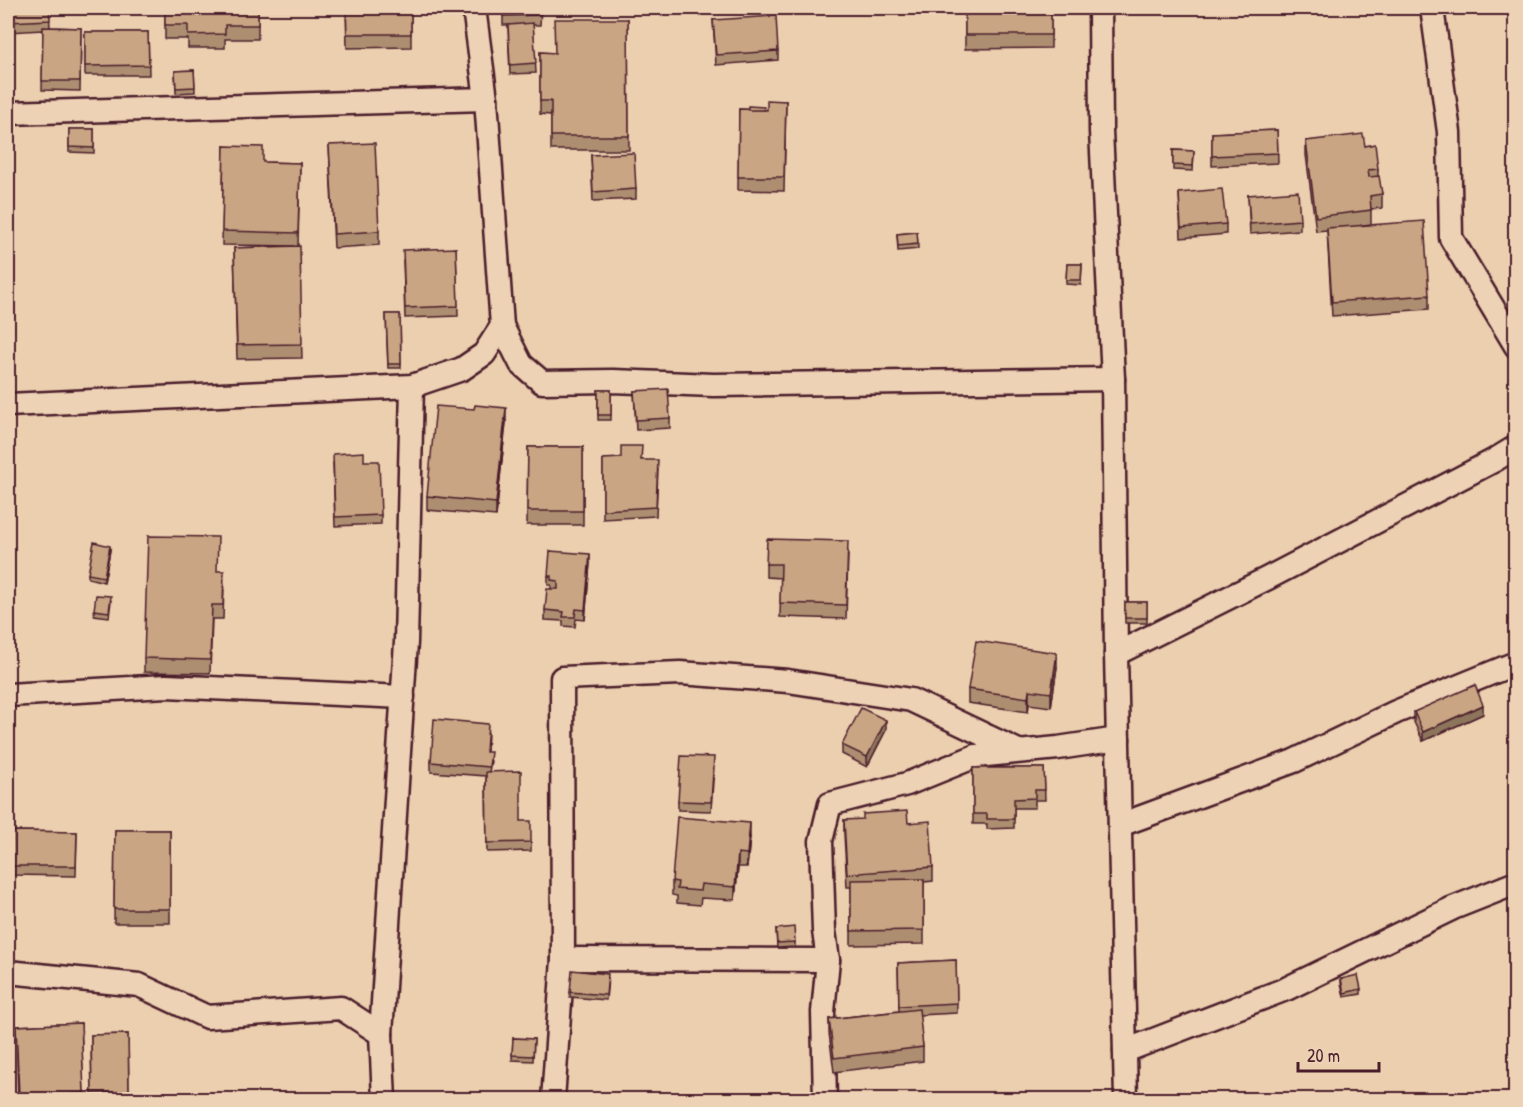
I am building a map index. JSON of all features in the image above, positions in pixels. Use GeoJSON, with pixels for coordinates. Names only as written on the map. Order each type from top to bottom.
{"type":"FeatureCollection","features":[{"type":"Feature","properties":{"kind":"street"},"geometry":{"type":"LineString","coordinates":[[474,8],[486,99],[502,326],[521,364],[542,382],[613,381],[713,385],[1113,380]]}},
{"type":"Feature","properties":{"kind":"street"},"geometry":{"type":"LineString","coordinates":[[1100,8],[1101,131],[1113,380],[1116,654],[1126,1100]]}},
{"type":"Feature","properties":{"kind":"street"},"geometry":{"type":"LineString","coordinates":[[1432,8],[1449,132],[1451,238],[1515,346]]}},
{"type":"Feature","properties":{"kind":"street"},"geometry":{"type":"LineString","coordinates":[[8,113],[215,109],[486,99]]}},
{"type":"Feature","properties":{"kind":"street"},"geometry":{"type":"LineString","coordinates":[[8,405],[412,386],[462,369],[484,354],[502,326]]}},
{"type":"Feature","properties":{"kind":"street"},"geometry":{"type":"LineString","coordinates":[[384,1100],[381,1034],[406,642],[412,386]]}},
{"type":"Feature","properties":{"kind":"street"},"geometry":{"type":"LineString","coordinates":[[1116,654],[1288,568],[1493,461],[1515,447]]}},
{"type":"Feature","properties":{"kind":"street"},"geometry":{"type":"LineString","coordinates":[[1120,825],[1294,761],[1396,712],[1515,663]]}},
{"type":"Feature","properties":{"kind":"street"},"geometry":{"type":"LineString","coordinates":[[553,1100],[563,959],[562,678],[680,673],[788,681],[911,700],[1018,752]]}},
{"type":"Feature","properties":{"kind":"street"},"geometry":{"type":"LineString","coordinates":[[8,695],[166,686],[403,697]]}},
{"type":"Feature","properties":{"kind":"street"},"geometry":{"type":"LineString","coordinates":[[825,1100],[823,1012],[828,960],[824,931],[821,841],[830,804],[908,784],[976,756],[1118,739]]}},
{"type":"Feature","properties":{"kind":"street"},"geometry":{"type":"LineString","coordinates":[[1125,1051],[1286,989],[1453,909],[1515,883]]}},
{"type":"Feature","properties":{"kind":"street"},"geometry":{"type":"LineString","coordinates":[[563,959],[828,960]]}},
{"type":"Feature","properties":{"kind":"street"},"geometry":{"type":"LineString","coordinates":[[8,972],[139,985],[207,1017],[341,1008],[381,1034]]}},
{"type":"Feature","properties":{"kind":"building"},"geometry":{"type":"Polygon","coordinates":[[[8,8],[49,8],[50,20],[8,22],[8,8]]]}},
{"type":"Feature","properties":{"kind":"building"},"geometry":{"type":"Polygon","coordinates":[[[165,8],[258,8],[258,25],[225,25],[225,34],[188,35],[188,25],[165,25],[165,8]]]}},
{"type":"Feature","properties":{"kind":"building"},"geometry":{"type":"Polygon","coordinates":[[[346,8],[411,8],[411,34],[347,34],[346,8]]]}},
{"type":"Feature","properties":{"kind":"building"},"geometry":{"type":"Polygon","coordinates":[[[503,8],[540,8],[540,15],[503,16],[503,8]]]}},
{"type":"Feature","properties":{"kind":"building"},"geometry":{"type":"Polygon","coordinates":[[[965,8],[1051,8],[1051,35],[965,35],[965,8]]]}},
{"type":"Feature","properties":{"kind":"building"},"geometry":{"type":"Polygon","coordinates":[[[776,16],[778,51],[716,55],[713,20],[776,16]]]}},
{"type":"Feature","properties":{"kind":"building"},"geometry":{"type":"Polygon","coordinates":[[[554,19],[628,19],[629,136],[551,136],[551,101],[540,101],[540,52],[555,53],[554,19]]]}},
{"type":"Feature","properties":{"kind":"building"},"geometry":{"type":"Polygon","coordinates":[[[533,23],[536,63],[510,65],[508,25],[533,23]]]}},
{"type":"Feature","properties":{"kind":"building"},"geometry":{"type":"Polygon","coordinates":[[[43,27],[81,28],[80,81],[42,81],[43,27]]]}},
{"type":"Feature","properties":{"kind":"building"},"geometry":{"type":"Polygon","coordinates":[[[85,32],[148,32],[149,65],[85,66],[85,32]]]}},
{"type":"Feature","properties":{"kind":"building"},"geometry":{"type":"Polygon","coordinates":[[[194,70],[195,87],[176,88],[175,71],[194,70]]]}},
{"type":"Feature","properties":{"kind":"building"},"geometry":{"type":"Polygon","coordinates":[[[767,100],[786,101],[784,177],[738,177],[739,109],[767,110],[767,100]]]}},
{"type":"Feature","properties":{"kind":"building"},"geometry":{"type":"Polygon","coordinates":[[[748,106],[764,107],[764,110],[748,110],[748,106]]]}},
{"type":"Feature","properties":{"kind":"building"},"geometry":{"type":"Polygon","coordinates":[[[69,129],[94,129],[94,148],[69,147],[69,129]]]}},
{"type":"Feature","properties":{"kind":"building"},"geometry":{"type":"Polygon","coordinates":[[[1277,130],[1278,153],[1212,156],[1212,133],[1277,130]]]}},
{"type":"Feature","properties":{"kind":"building"},"geometry":{"type":"Polygon","coordinates":[[[1363,134],[1365,146],[1375,144],[1378,169],[1368,170],[1369,177],[1379,176],[1382,194],[1370,196],[1371,210],[1316,217],[1306,141],[1363,134]]]}},
{"type":"Feature","properties":{"kind":"building"},"geometry":{"type":"Polygon","coordinates":[[[375,143],[379,231],[334,234],[329,145],[375,143]]]}},
{"type":"Feature","properties":{"kind":"building"},"geometry":{"type":"Polygon","coordinates":[[[224,146],[263,147],[263,162],[300,163],[298,233],[222,231],[224,146]]]}},
{"type":"Feature","properties":{"kind":"building"},"geometry":{"type":"Polygon","coordinates":[[[1173,150],[1194,151],[1193,166],[1173,165],[1173,150]]]}},
{"type":"Feature","properties":{"kind":"building"},"geometry":{"type":"Polygon","coordinates":[[[634,153],[636,189],[593,192],[591,155],[634,153]]]}},
{"type":"Feature","properties":{"kind":"building"},"geometry":{"type":"Polygon","coordinates":[[[1222,189],[1226,224],[1181,228],[1179,193],[1222,189]]]}},
{"type":"Feature","properties":{"kind":"building"},"geometry":{"type":"Polygon","coordinates":[[[1298,191],[1300,220],[1250,224],[1248,195],[1298,191]]]}},
{"type":"Feature","properties":{"kind":"building"},"geometry":{"type":"Polygon","coordinates":[[[1424,221],[1429,295],[1332,302],[1327,228],[1424,221]]]}},
{"type":"Feature","properties":{"kind":"building"},"geometry":{"type":"Polygon","coordinates":[[[917,232],[918,244],[898,246],[897,234],[917,232]]]}},
{"type":"Feature","properties":{"kind":"building"},"geometry":{"type":"Polygon","coordinates":[[[300,246],[302,344],[237,345],[234,248],[300,246]]]}},
{"type":"Feature","properties":{"kind":"building"},"geometry":{"type":"Polygon","coordinates":[[[456,248],[458,306],[405,308],[403,250],[456,248]]]}},
{"type":"Feature","properties":{"kind":"building"},"geometry":{"type":"Polygon","coordinates":[[[1067,264],[1082,264],[1081,280],[1066,280],[1067,264]]]}},
{"type":"Feature","properties":{"kind":"building"},"geometry":{"type":"Polygon","coordinates":[[[386,314],[400,314],[401,364],[388,364],[386,314]]]}},
{"type":"Feature","properties":{"kind":"building"},"geometry":{"type":"Polygon","coordinates":[[[668,389],[670,418],[636,420],[634,391],[668,389]]]}},
{"type":"Feature","properties":{"kind":"building"},"geometry":{"type":"Polygon","coordinates":[[[598,390],[611,390],[611,415],[598,415],[598,390]]]}},
{"type":"Feature","properties":{"kind":"building"},"geometry":{"type":"Polygon","coordinates":[[[475,405],[506,408],[496,503],[427,496],[436,406],[474,409],[475,405]]]}},
{"type":"Feature","properties":{"kind":"building"},"geometry":{"type":"Polygon","coordinates":[[[621,446],[642,446],[641,460],[658,460],[656,507],[603,510],[603,459],[621,458],[621,446]]]}},
{"type":"Feature","properties":{"kind":"building"},"geometry":{"type":"Polygon","coordinates":[[[528,447],[583,447],[583,511],[527,511],[528,447]]]}},
{"type":"Feature","properties":{"kind":"building"},"geometry":{"type":"Polygon","coordinates":[[[364,452],[364,461],[379,461],[381,515],[335,517],[333,454],[364,452]]]}},
{"type":"Feature","properties":{"kind":"building"},"geometry":{"type":"Polygon","coordinates":[[[148,536],[218,537],[217,571],[224,571],[223,605],[212,605],[210,660],[144,658],[148,536]]]}},
{"type":"Feature","properties":{"kind":"building"},"geometry":{"type":"Polygon","coordinates":[[[767,539],[848,541],[846,605],[780,603],[781,564],[766,564],[767,539]]]}},
{"type":"Feature","properties":{"kind":"building"},"geometry":{"type":"Polygon","coordinates":[[[94,542],[110,546],[104,577],[88,574],[94,542]]]}},
{"type":"Feature","properties":{"kind":"building"},"geometry":{"type":"Polygon","coordinates":[[[550,551],[590,554],[585,610],[576,609],[575,617],[563,617],[564,612],[545,610],[547,589],[558,589],[558,581],[551,580],[551,576],[548,576],[550,551]]]}},
{"type":"Feature","properties":{"kind":"building"},"geometry":{"type":"Polygon","coordinates":[[[96,595],[111,596],[109,612],[94,610],[96,595]]]}},
{"type":"Feature","properties":{"kind":"building"},"geometry":{"type":"Polygon","coordinates":[[[1125,602],[1147,602],[1147,618],[1125,618],[1125,602]]]}},
{"type":"Feature","properties":{"kind":"building"},"geometry":{"type":"Polygon","coordinates":[[[976,641],[1057,653],[1051,693],[1029,690],[1028,698],[968,689],[976,641]]]}},
{"type":"Feature","properties":{"kind":"building"},"geometry":{"type":"Polygon","coordinates":[[[1475,685],[1483,705],[1423,732],[1414,712],[1475,685]]]}},
{"type":"Feature","properties":{"kind":"building"},"geometry":{"type":"Polygon","coordinates":[[[861,708],[886,720],[867,757],[842,745],[861,708]]]}},
{"type":"Feature","properties":{"kind":"building"},"geometry":{"type":"Polygon","coordinates":[[[434,719],[488,724],[486,752],[491,752],[489,767],[431,762],[434,719]]]}},
{"type":"Feature","properties":{"kind":"building"},"geometry":{"type":"Polygon","coordinates":[[[681,756],[714,757],[711,802],[678,801],[681,756]]]}},
{"type":"Feature","properties":{"kind":"building"},"geometry":{"type":"Polygon","coordinates":[[[973,768],[1044,768],[1045,790],[1035,790],[1035,798],[1014,799],[1014,819],[987,819],[987,814],[973,814],[973,768]]]}},
{"type":"Feature","properties":{"kind":"building"},"geometry":{"type":"Polygon","coordinates":[[[521,771],[521,821],[531,821],[531,842],[487,843],[486,772],[521,771]]]}},
{"type":"Feature","properties":{"kind":"building"},"geometry":{"type":"Polygon","coordinates":[[[907,811],[908,823],[930,821],[933,867],[847,874],[844,820],[863,819],[863,814],[907,811]]]}},
{"type":"Feature","properties":{"kind":"building"},"geometry":{"type":"Polygon","coordinates":[[[677,817],[750,823],[747,854],[738,853],[735,887],[701,884],[700,891],[677,889],[678,882],[672,881],[677,817]]]}},
{"type":"Feature","properties":{"kind":"building"},"geometry":{"type":"Polygon","coordinates":[[[115,830],[170,830],[170,909],[114,909],[115,830]]]}},
{"type":"Feature","properties":{"kind":"building"},"geometry":{"type":"Polygon","coordinates":[[[12,831],[77,832],[76,866],[11,866],[12,831]]]}},
{"type":"Feature","properties":{"kind":"building"},"geometry":{"type":"Polygon","coordinates":[[[924,879],[924,930],[851,931],[851,880],[924,879]]]}},
{"type":"Feature","properties":{"kind":"building"},"geometry":{"type":"Polygon","coordinates":[[[794,927],[795,942],[777,943],[776,929],[794,927]]]}},
{"type":"Feature","properties":{"kind":"building"},"geometry":{"type":"Polygon","coordinates":[[[956,960],[957,1003],[899,1006],[898,963],[956,960]]]}},
{"type":"Feature","properties":{"kind":"building"},"geometry":{"type":"Polygon","coordinates":[[[572,970],[608,974],[606,995],[570,992],[572,970]]]}},
{"type":"Feature","properties":{"kind":"building"},"geometry":{"type":"Polygon","coordinates":[[[1358,975],[1361,989],[1344,993],[1341,979],[1358,975]]]}},
{"type":"Feature","properties":{"kind":"building"},"geometry":{"type":"Polygon","coordinates":[[[919,1009],[923,1047],[834,1058],[829,1019],[919,1009]]]}},
{"type":"Feature","properties":{"kind":"building"},"geometry":{"type":"Polygon","coordinates":[[[81,1023],[84,1093],[19,1096],[16,1026],[81,1023]]]}},
{"type":"Feature","properties":{"kind":"building"},"geometry":{"type":"Polygon","coordinates":[[[128,1034],[129,1092],[92,1093],[91,1035],[128,1034]]]}},
{"type":"Feature","properties":{"kind":"building"},"geometry":{"type":"Polygon","coordinates":[[[513,1038],[534,1039],[533,1056],[512,1055],[513,1038]]]}},
{"type":"Feature","properties":{"kind":"building"},"geometry":{"type":"Polygon","coordinates":[[[333,1093],[351,1094],[351,1100],[333,1100],[333,1093]]]}}]}
